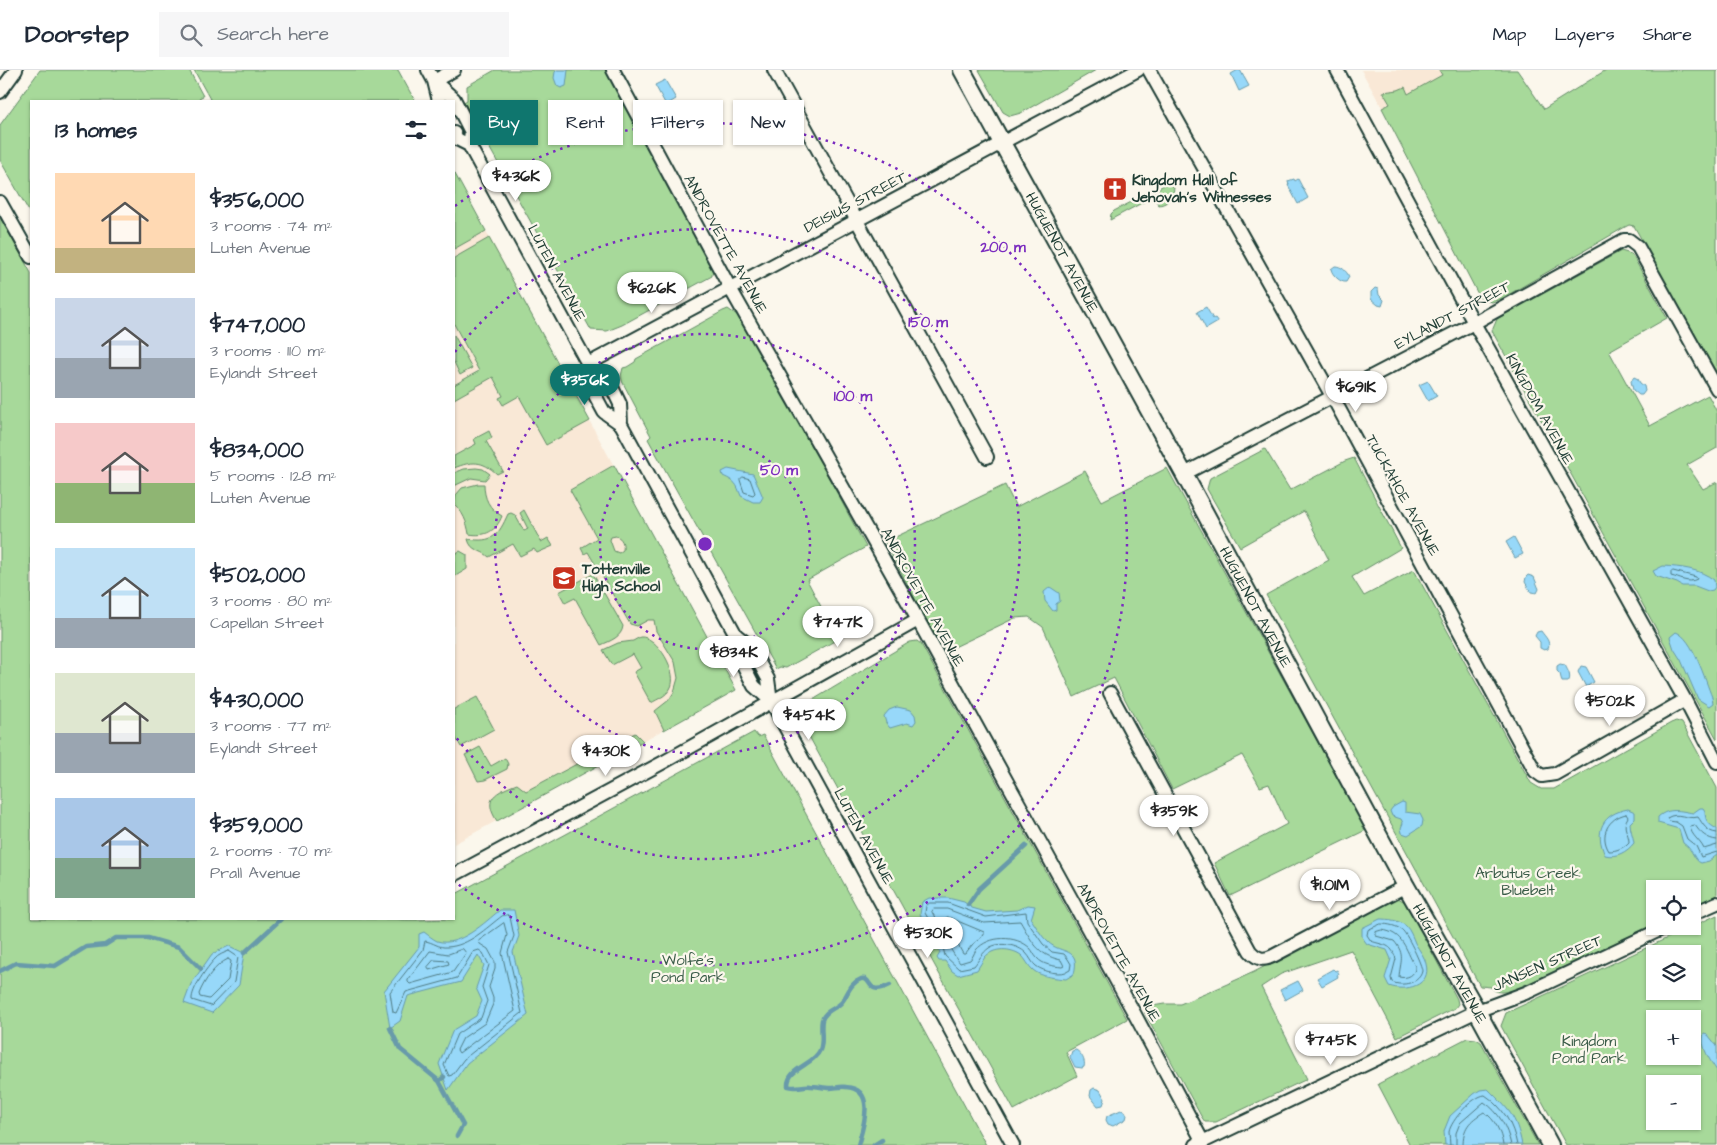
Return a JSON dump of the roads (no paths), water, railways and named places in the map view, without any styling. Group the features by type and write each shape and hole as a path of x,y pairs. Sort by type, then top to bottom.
{"street":[{"path":"0,92 16,70"},
{"path":"439,100 431,76 454,70"},
{"name":"ANDROVETTE AVENUE","path":"613,70 730,288 918,620 1128,1002 1200,1144"},
{"path":"774,70 987,457"},
{"name":"HUGUENOT AVENUE","path":"962,70 1184,474 1406,886 1478,1010 1550,1145"},
{"name":"DEISIUS STREET","path":"588,364 1138,70"},
{"name":"TUCKAHOE AVENUE","path":"1149,70 1332,396 1535,771 1542,776 1555,774 1685,700"},
{"name":"KINGDOM AVENUE","path":"1338,70 1474,323 1685,700 1717,762"},
{"name":"LUTEN AVENUE","path":"431,76 454,100"},
{"name":"LUTEN AVENUE","path":"455,102 470,132 469,146"},
{"name":"LUTEN AVENUE","path":"455,136 469,146 588,364 591,388 604,412 621,424"},
{"path":"0,202 30,255"},
{"name":"EYLANDT STREET","path":"1184,474 1474,323 1624,240 1629,240 1638,247 1717,389"},
{"name":"LUTEN AVENUE","path":"588,364 608,379 620,404 621,424 736,635 738,655 754,686 771,701 1013,1145"},
{"path":"455,874 918,620"},
{"path":"1110,693 1250,951 1260,959 1267,959 1406,886"},
{"path":"1701,910 1717,903"},
{"name":"JANSEN STREET","path":"1200,1144 1478,1010 1528,992 1649,935"}],"water":[{"path":"557,70 568,70 566,86 561,88 557,86 554,78"},
{"path":"1240,70 1249,86 1239,91 1231,74"},
{"path":"665,80 676,99 663,100 655,85"},
{"path":"1294,179 1295,181 1298,179 1308,198 1298,204 1288,185 1288,181"},
{"path":"1335,266 1342,268 1347,273 1349,277 1346,282 1339,280 1333,274 1331,269"},
{"path":"1375,288 1378,289 1379,295 1384,300 1382,306 1371,299 1371,292"},
{"path":"1206,307 1213,319 1215,318 1218,322 1206,329 1197,312"},
{"path":"1634,377 1644,386 1645,391 1642,395 1633,390 1631,381"},
{"path":"1428,381 1437,396 1428,401 1419,385"},
{"path":"728,469 753,474 763,497 760,502 753,502 741,496 735,483 723,476 722,472"},
{"path":"1514,537 1523,554 1515,558 1506,542"},
{"path":"1663,566 1703,573 1714,580 1715,587 1713,590 1708,591 1695,586 1682,586 1656,576 1653,571"},
{"path":"1528,575 1534,577 1539,589 1537,593 1531,592 1525,582"},
{"path":"1050,587 1059,593 1060,601 1056,604 1056,610 1053,611 1045,601 1044,592"},
{"path":"851,614 856,616 856,622 844,629 840,628 839,620"},
{"path":"1541,631 1548,641 1548,649 1540,648 1540,642 1535,636 1537,632"},
{"path":"1676,632 1688,642 1698,660 1712,697 1713,703 1709,706 1698,699 1681,660 1674,649 1670,637"},
{"path":"1560,664 1565,665 1570,676 1568,682 1562,682 1557,671 1557,666"},
{"path":"1581,666 1586,667 1594,682 1586,687 1578,672"},
{"path":"897,707 911,710 915,715 916,721 913,725 907,723 890,728 884,716 889,710"},
{"path":"1402,802 1405,803 1405,812 1420,814 1423,820 1422,826 1408,835 1402,833 1403,823 1401,819 1392,816 1390,811"},
{"path":"1703,808 1705,811 1708,822 1717,829 1717,855 1709,861 1701,863 1696,860 1683,843 1679,829 1658,823 1658,817 1666,812 1675,810 1693,813"},
{"path":"1628,809 1635,812 1635,818 1630,823 1634,843 1621,854 1605,855 1600,838 1606,819 1619,811"},
{"path":"929,898 948,898 964,902 972,908 986,912 1017,910 1028,905 1035,906 1031,919 1048,942 1072,955 1075,959 1074,974 1066,979 1044,976 1033,970 1021,955 1012,951 998,950 985,957 977,970 958,975 952,971 945,961 939,961 937,958 940,953 920,914 922,902"},
{"path":"500,910 514,910 519,936 513,952 528,1015 467,1063 448,1090 439,1064 453,1030 476,1016 482,1001 476,988 484,965 478,955 461,982 408,996 400,1021 390,1028 384,991 419,947 419,934 424,932 437,941 454,941 471,933"},
{"path":"1380,919 1400,922 1406,926 1423,956 1427,972 1425,978 1416,986 1395,988 1389,986 1385,978 1391,959 1387,950 1367,944 1362,937 1362,928"},
{"path":"229,946 244,953 239,985 212,1013 184,1003 191,984 212,954"},
{"path":"1333,969 1337,970 1338,977 1322,986 1317,978"},
{"path":"1298,981 1303,990 1285,1000 1280,990"},
{"path":"1704,1034 1708,1035 1717,1046 1717,1071 1703,1044"},
{"path":"1076,1050 1084,1060 1084,1067 1082,1068 1075,1067 1070,1057 1072,1051"},
{"path":"1094,1088 1100,1090 1105,1099 1103,1105 1098,1106 1090,1096 1091,1090"},
{"path":"1488,1089 1511,1114 1522,1145 1445,1145 1444,1131 1450,1116 1474,1094 1480,1090"},
{"path":"1121,1110 1125,1111 1126,1119 1113,1126 1108,1124 1107,1116"}],"waterway":[{"path":"968,905 979,889 1026,846"},
{"path":"244,953 280,920"},
{"path":"0,971 16,963 55,966 86,947 105,945 116,938 148,938 179,947 201,969"},
{"path":"858,1145 866,1110 862,1094 856,1089 844,1087 791,1087 788,1086 789,1080 796,1071 817,1055 821,1046 823,1017 842,1002 854,983 865,979 873,988 877,989 890,985"},
{"path":"390,1028 400,1049 439,1081 444,1077"},
{"path":"439,1081 463,1125 457,1136"},
{"path":"874,1145 882,1140"}],"place":[{"name":"Kingdom Hall of Jehovah's Witnesses","path":"1115,189"},
{"name":"Tottenville High School","path":"564,578"}],"park label":[{"name":"Arbutus Creek Bluebelt","path":"1528,882"},
{"name":"Wolfe's Pond Park","path":"688,968"},
{"name":"Kingdom Pond Park","path":"1589,1050"}]}
